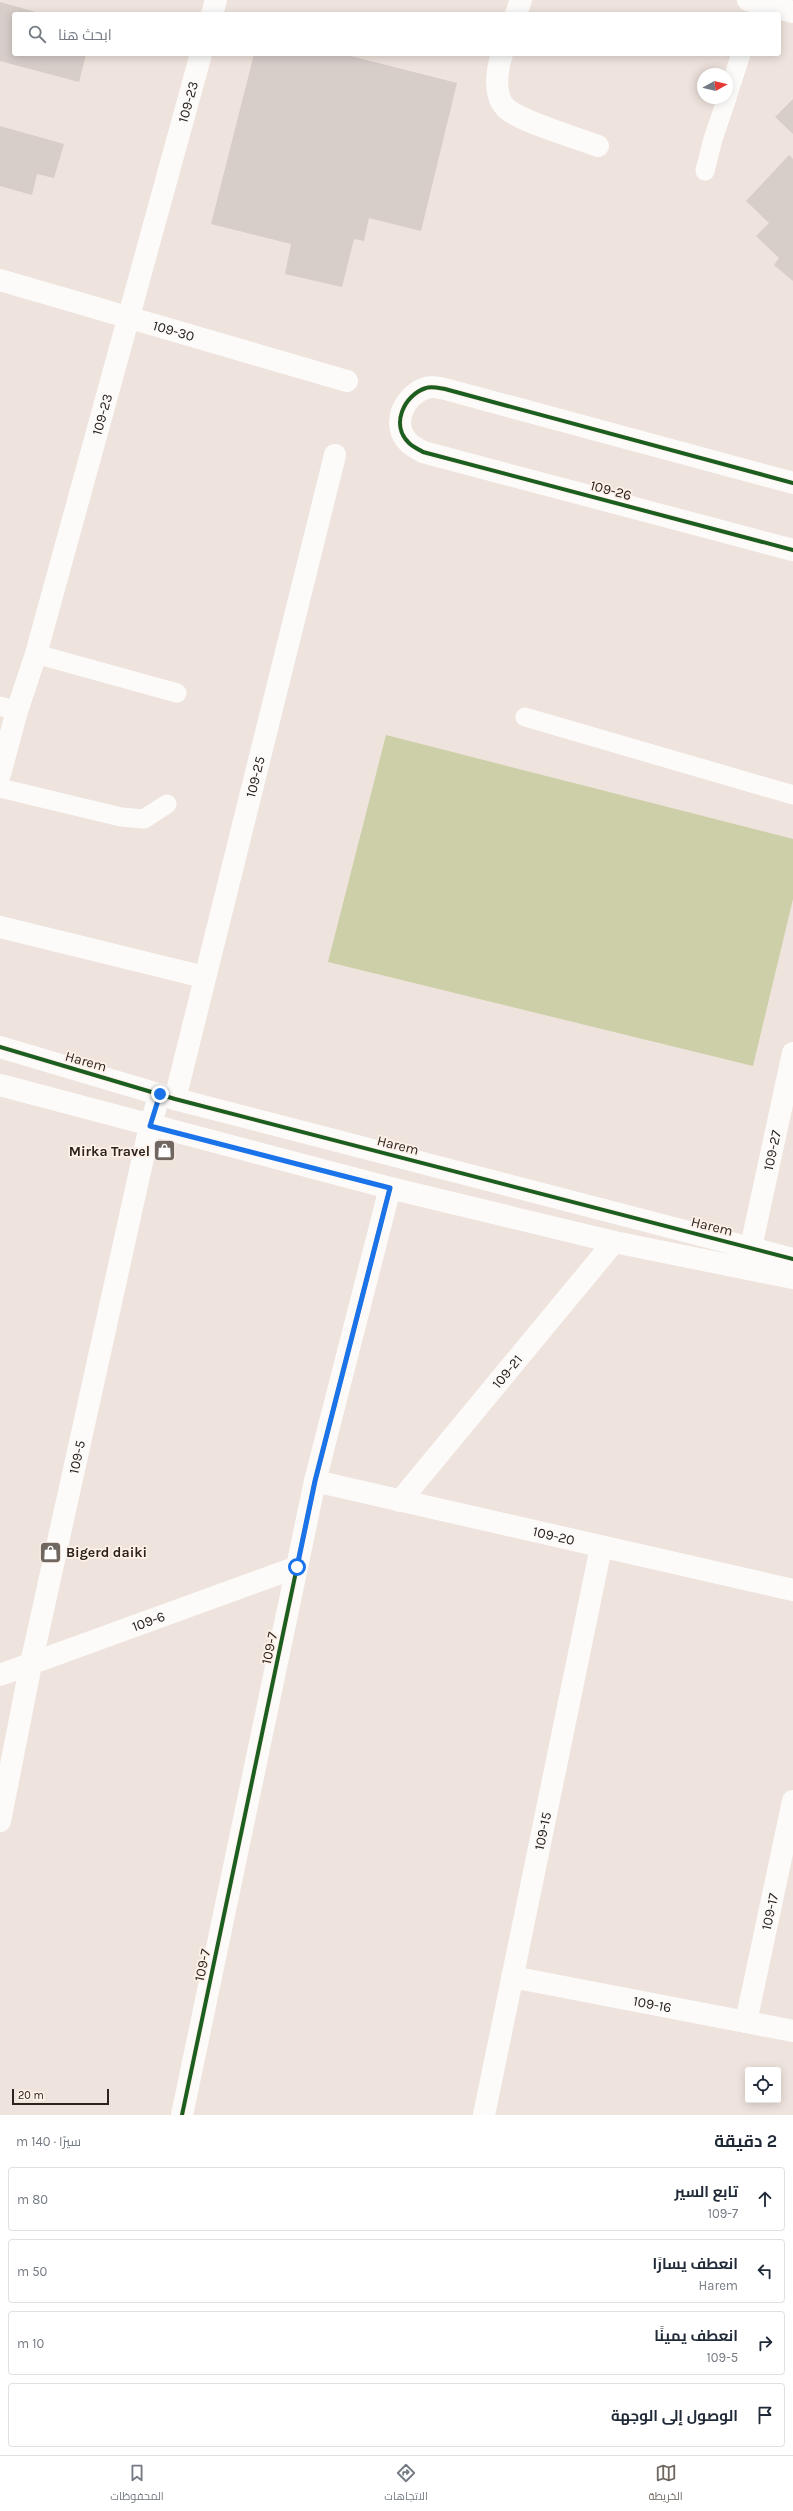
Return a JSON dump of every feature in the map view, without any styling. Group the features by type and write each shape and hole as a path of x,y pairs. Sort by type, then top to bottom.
{"street":[{"path":"213,12 216,0"},
{"path":"517,12 521,0"},
{"path":"753,6 793,12"},
{"name":"109-23","path":"0,774 8,709 36,654 127,316 200,56"},
{"path":"502,56 497,90 504,107 517,116 598,146"},
{"name":"109-30","path":"0,280 347,381"},
{"name":"109-26","path":"793,483 445,389 427,387 411,395 402,409 400,427 408,442 423,452 793,550"},
{"name":"109-25","path":"167,1096 204,976 336,455"},
{"path":"0,927 204,976"},
{"name":"Harem","path":"0,1047 167,1096 793,1259"},
{"name":"109-27","path":"751,1247 793,1053"},
{"path":"0,1085 150,1126 390,1188 614,1242 793,1278"},
{"name":"109-5","path":"0,1821 31,1664 150,1126 167,1096"},
{"name":"109-7","path":"182,2115 315,1481 390,1188"},
{"name":"109-21","path":"400,1501 614,1242"},
{"name":"109-20","path":"315,1481 793,1590"},
{"name":"109-15","path":"484,2115 601,1547"},
{"name":"109-6","path":"0,1675 297,1567"},
{"name":"109-17","path":"746,2022 791,1823 793,1801"},
{"name":"109-16","path":"512,1977 793,2031"}],"lane":[{"path":"733,79 740,56"},
{"path":"706,171 713,139 725,104"},
{"path":"36,654 177,693"},
{"path":"525,717 793,795"},
{"path":"0,788 121,817 144,819 167,804"}],"green space":[{"path":"386,735 793,839 793,899 753,1066 328,962"}],"building":[{"path":"0,2 36,12 12,12 12,56 86,56 79,82 0,61"},
{"path":"253,56 351,56 457,83 421,231 369,218 364,241 354,239 342,287 285,274 291,244 211,224"},
{"path":"793,99 793,134 775,117"},
{"path":"0,126 64,144 54,178 37,174 32,195 0,186"},
{"path":"789,155 793,159 793,281 774,265 779,258 756,236 769,223 746,201"}],"cycle path":[{"path":"793,483 445,389 430,387 418,392 411,397 406,404 402,411 400,420 403,436 414,447 423,452 793,550"},
{"path":"0,1047 175,1099 793,1259"},
{"path":"182,2115 315,1481 390,1188"}],"place":[{"name":"Mirka Travel","path":"165,1151"},
{"name":"Bigerd daiki","path":"50,1552"}],"route":[{"path":"160,1094 150,1126 390,1188 315,1481 297,1567"}]}
